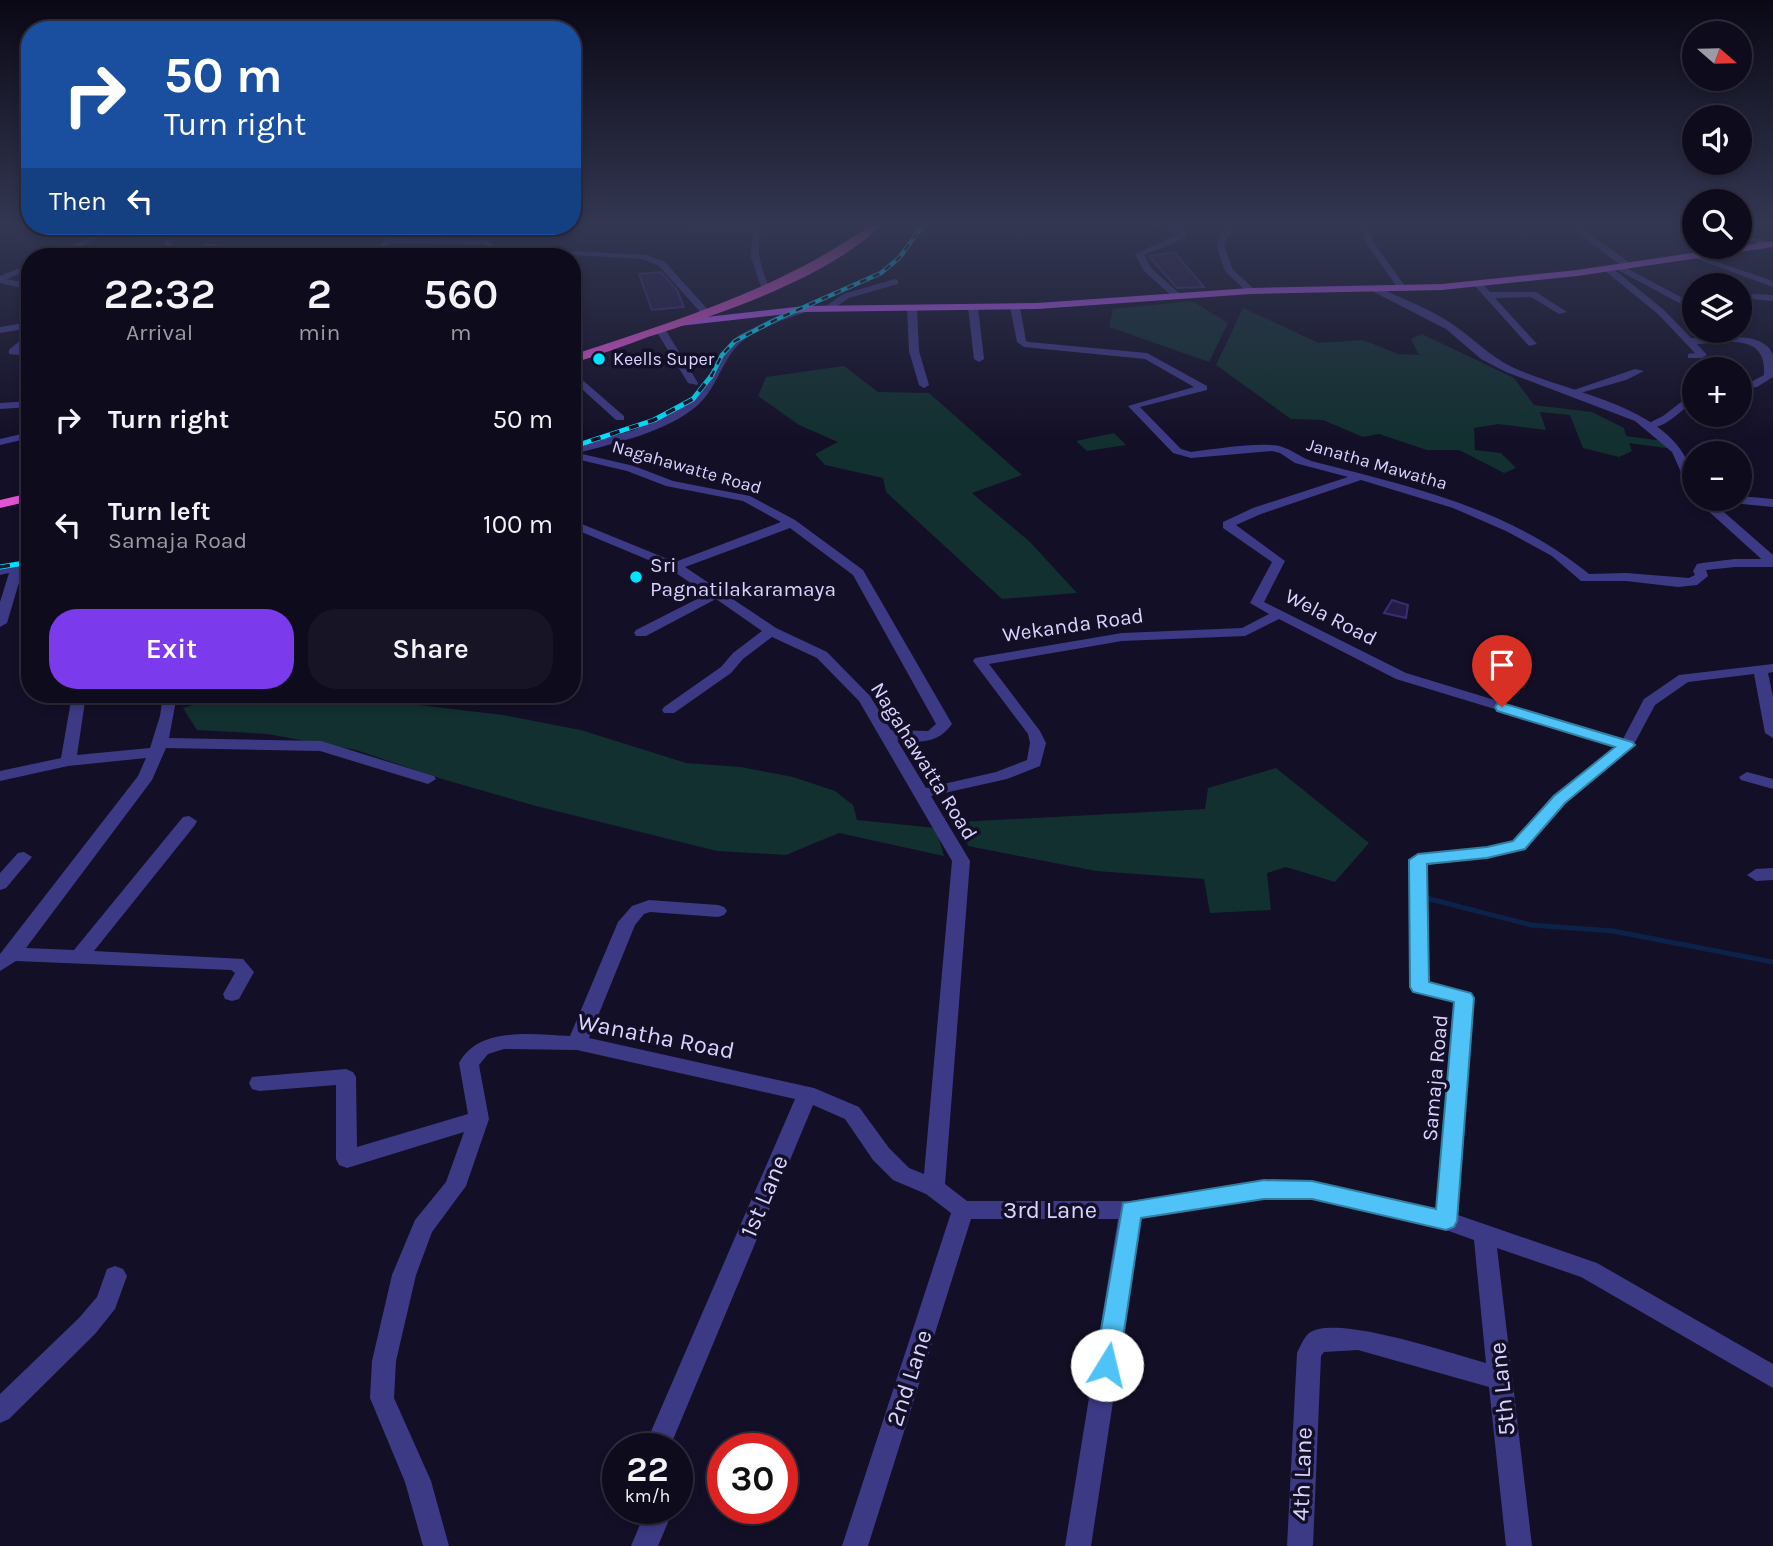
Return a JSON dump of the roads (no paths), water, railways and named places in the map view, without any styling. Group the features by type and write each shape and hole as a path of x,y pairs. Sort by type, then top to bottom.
{"highway":[{"path":"581,356 749,296"},
{"path":"0,504 21,499"}],"main road":[{"path":"672,325 709,318 806,309 1015,307 1175,296"}],"street":[{"path":"691,296 705,312"},
{"path":"828,308 846,296"},
{"path":"1389,296 1450,327 1485,357 1510,370 1629,413 1651,426 1677,450 1682,461"},
{"path":"1490,296 1532,344"},
{"path":"1536,296 1562,312"},
{"path":"1641,296 1682,332"},
{"path":"1754,297 1773,298"},
{"path":"973,307 979,359"},
{"name":"Janatha Mawatha","path":"1015,307 1022,342 1027,345 1147,356 1203,388 1133,406 1177,450 1191,455 1272,448 1283,450 1298,461 1408,489 1457,505 1510,528 1556,553 1586,578 1626,577 1692,582 1702,576 1699,571 1702,567 1735,563 1773,563"},
{"path":"912,308 914,351 924,385"},
{"path":"581,450 637,431 681,412 695,402 713,381 729,349 736,342 757,329 806,309"},
{"path":"0,316 21,325"},
{"path":"0,330 21,329"},
{"path":"660,329 693,383"},
{"path":"21,340 12,352 21,352"},
{"path":"1752,341 1770,357 1771,377 1752,385"},
{"path":"1691,356 1702,355 1693,343"},
{"path":"1573,392 1621,381 1639,371"},
{"path":"581,382 620,418"},
{"path":"0,406 21,405"},
{"path":"1651,426 1667,418 1682,405"},
{"path":"0,442 21,437"},
{"name":"Nagahawatte Road","path":"581,455 630,468 670,484 746,498 791,523 858,573 944,724 940,732 930,737 887,734"},
{"name":"Wela Road","path":"1359,477 1257,511 1227,525 1279,561 1257,603 1401,676 1627,745"},
{"path":"1752,501 1773,503"},
{"path":"1715,511 1773,563"},
{"path":"675,566 791,523"},
{"name":"Nagahawatta Road","path":"581,528 675,566 771,631 822,656 832,664 865,699 924,793 961,861 934,1188"},
{"path":"0,570 21,566"},
{"path":"0,623 21,572"},
{"path":"641,633 716,594"},
{"name":"Wekanda Road","path":"924,793 1001,776 1034,763 1038,743 1035,734 980,661 1122,637 1245,632 1277,615"},
{"path":"669,710 726,670 738,656 771,631"},
{"path":"1767,669 1773,733"},
{"name":"Samaja Road","path":"1446,1221 1464,998 1419,987 1418,860 1487,853 1519,845 1559,799 1627,745 1649,702 1684,678 1767,669"},
{"path":"68,761 78,703"},
{"path":"6,959 146,777 170,710 170,703"},
{"path":"0,776 68,761 158,747 259,743 321,746 428,779"},
{"path":"1747,777 1773,783"},
{"path":"79,957 190,821"},
{"path":"0,884 24,857"},
{"path":"577,1044 627,922 638,910 649,906 718,911"},
{"path":"6,959 79,957 236,964 245,972 232,994"},
{"name":"Wanatha Road","path":"436,1546 418,1481 382,1398 384,1361 404,1275 423,1227 455,1186 479,1119 469,1063 481,1049 505,1042 577,1044 807,1094"},
{"path":"259,1083 346,1077 347,1159 479,1119"},
{"path":"807,1094 852,1113 880,1154 901,1174 934,1188 964,1210"},
{"name":"1st Lane","path":"663,1433 807,1094"},
{"name":"3rd Lane","path":"964,1210 1131,1210 1264,1189 1312,1190 1446,1221 1589,1270 1773,1377"},
{"name":"2nd Lane","path":"855,1546 964,1210"},
{"path":"1078,1546 1131,1210"},
{"name":"5th Lane","path":"1484,1233 1519,1546"},
{"path":"0,1412 88,1326 107,1302 115,1276"},
{"name":"4th Lane","path":"1300,1546 1309,1353 1317,1341 1358,1339 1502,1379"},
{"path":"644,1546 654,1524"}],"waterway":[{"path":"1426,898 1531,925 1613,931 1773,962"}],"railway":[{"path":"712,375 722,355 735,341 829,296"},
{"path":"581,444 654,420 693,399 712,375"},
{"path":"0,567 21,564"}],"place":[{"name":"Keells Super","path":"599,359"},
{"name":"Sri Pagnatilakaramaya","path":"636,577"}]}
